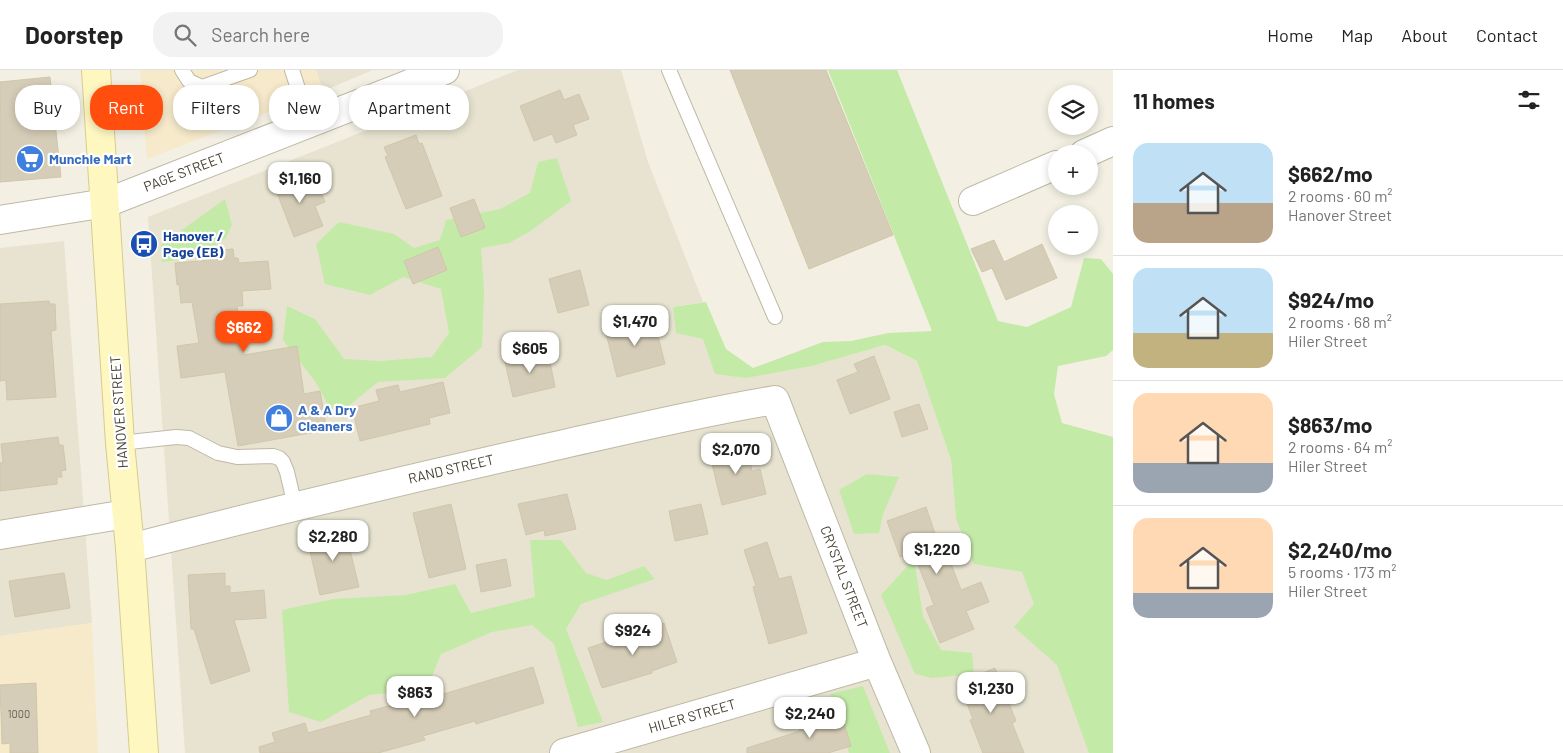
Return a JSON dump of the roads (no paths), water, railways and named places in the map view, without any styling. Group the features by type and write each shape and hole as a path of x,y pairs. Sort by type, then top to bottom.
{"main road":[{"name":"HANOVER STREET","path":"96,70 120,442 130,548 144,753"}],"street":[{"name":"PAGE STREET","path":"339,111 445,70"},
{"name":"PAGE STREET","path":"0,220 106,203 291,130"},
{"path":"1098,148 1113,141"},
{"path":"973,201 1048,169"},
{"name":"RAND STREET","path":"130,548 438,472 716,410 775,400"},
{"name":"CRYSTAL STREET","path":"775,400 877,662 916,753"},
{"path":"0,535 126,514"},
{"name":"HILER STREET","path":"564,753 877,662"}],"lane":[{"path":"182,70 189,82 202,87 250,70"},
{"path":"292,70 297,85"},
{"path":"669,70 775,317"},
{"path":"120,442 176,437 189,438 218,453 237,457 273,456 279,458 287,472 295,506"}],"place":[{"name":"Munchie Mart","path":"30,159"},
{"name":"Hanover / Page (EB)","path":"144,244"},
{"name":"A & A Dry Cleaners","path":"279,418"}]}
